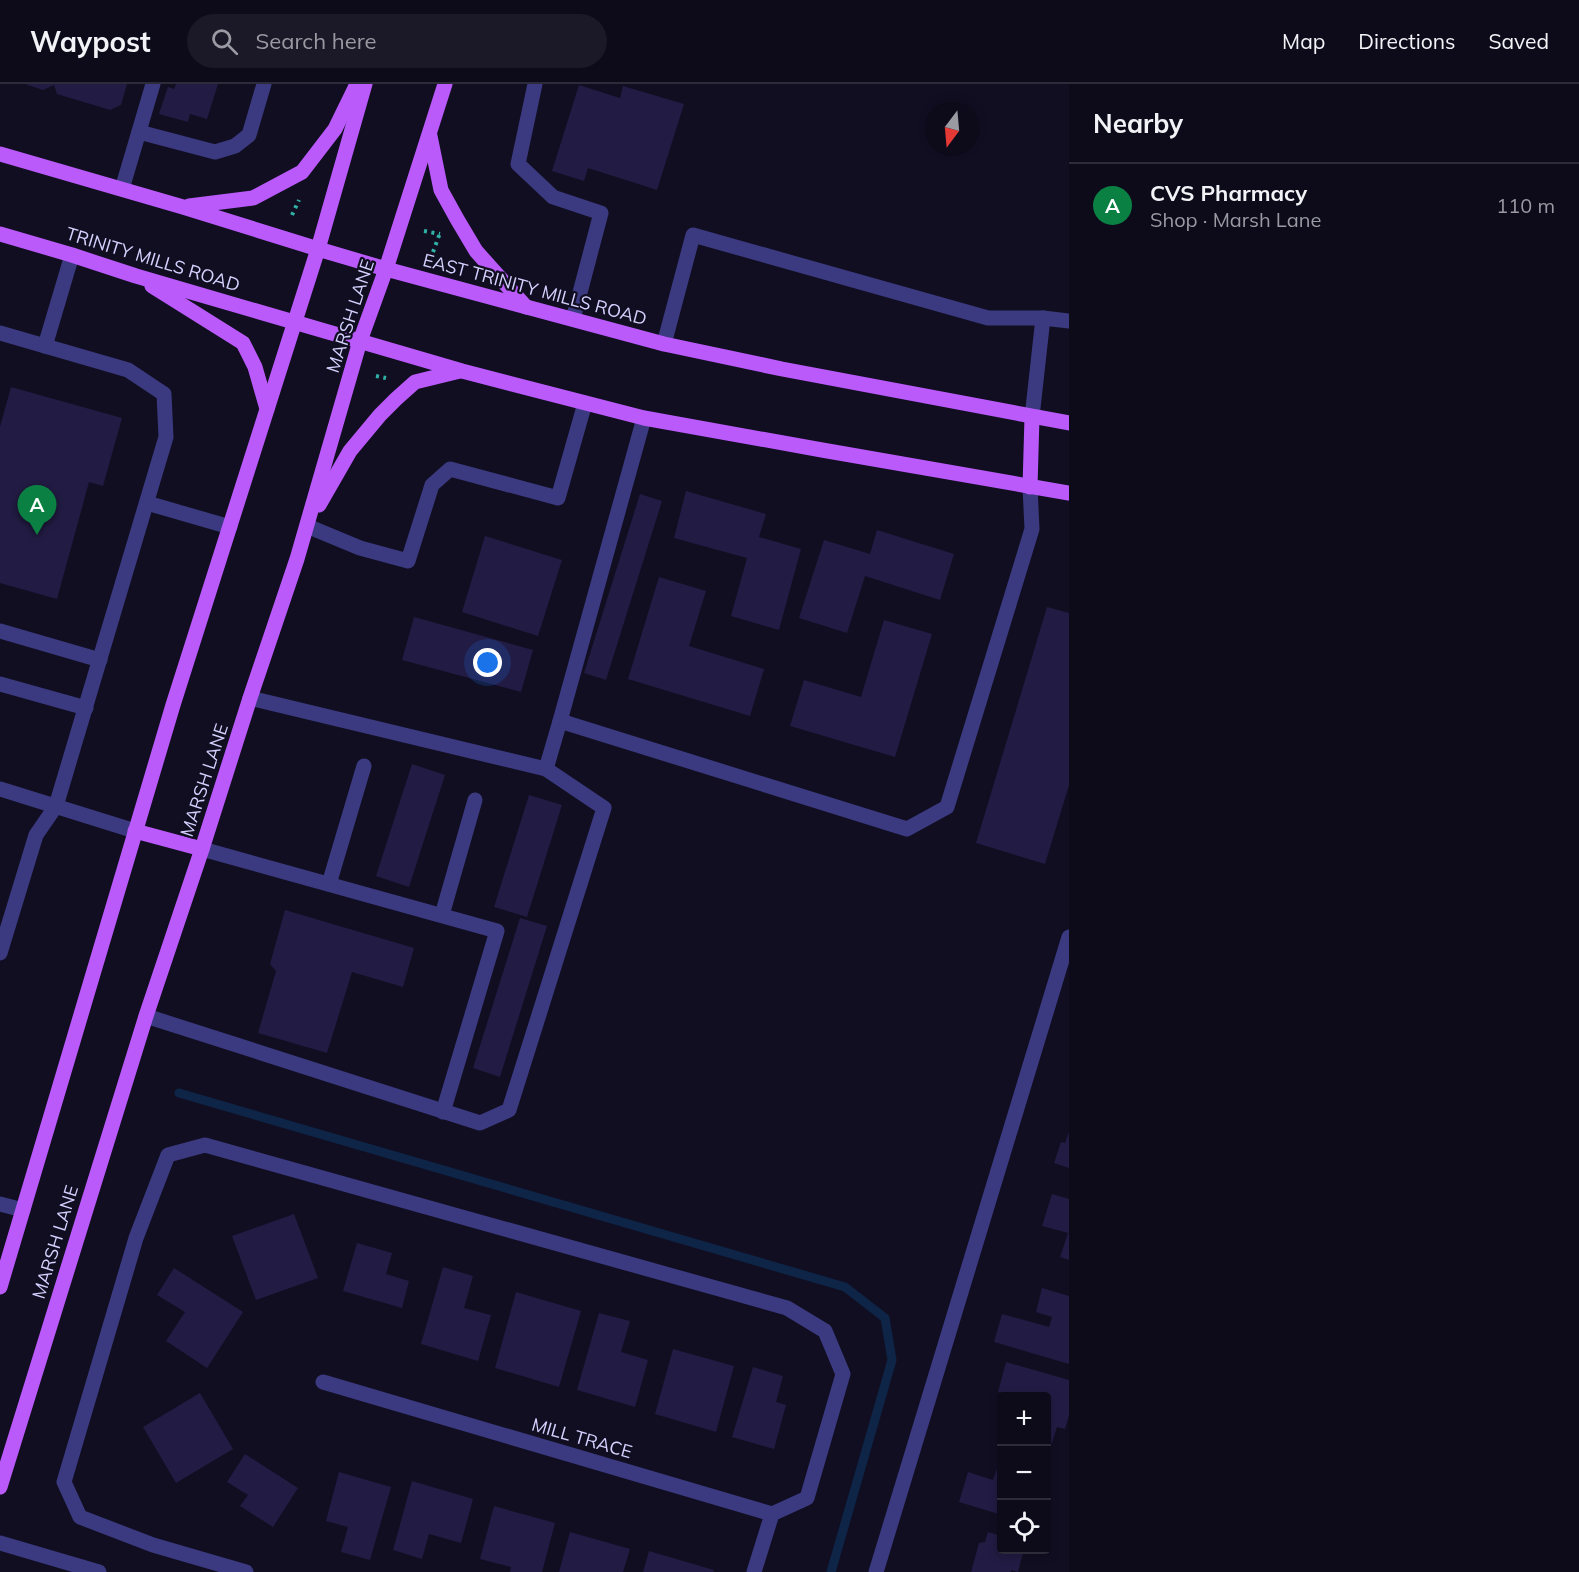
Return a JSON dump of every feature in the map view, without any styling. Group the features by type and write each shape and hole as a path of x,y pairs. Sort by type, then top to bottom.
{"main road":[{"path":"183,207 253,198 302,172 335,129 357,84"},
{"path":"0,1287 173,705 318,249 365,84"},
{"name":"MARSH LANE","path":"0,1487 146,1016 307,526 360,341 386,269 445,84"},
{"path":"429,133 441,190 476,251 526,307"},
{"name":"EAST TRINITY MILLS ROAD","path":"0,154 386,269 664,344 782,369 1069,423"},
{"name":"TRINITY MILLS ROAD","path":"0,234 295,322"},
{"path":"136,276 243,343 255,367 267,409"},
{"path":"295,322 462,371 645,417 1069,493"},
{"path":"307,526 350,452 380,415 415,382 462,371"},
{"path":"1030,487 1032,417"},
{"path":"135,831 202,849"}],"street":[{"path":"122,189 153,84"},
{"path":"139,132 215,152 235,146 249,135 264,84"},
{"path":"535,84 518,164 554,197 601,213 573,319"},
{"path":"664,344 693,235 988,318 1043,318 1069,321"},
{"path":"45,346 72,255"},
{"path":"1032,417 1043,318"},
{"path":"0,953 36,835 56,806 166,436 164,394 128,370 45,346 1,337"},
{"path":"307,526 360,548 408,561 432,485 450,469 558,498 585,403"},
{"path":"546,769 645,417"},
{"path":"560,721 907,829 947,807 1032,529 1030,487"},
{"path":"147,503 230,527"},
{"path":"0,632 100,660"},
{"path":"0,684 86,708"},
{"path":"146,1016 480,1123 509,1110 604,808 546,769 250,698"},
{"path":"329,884 364,766"},
{"path":"0,789 135,831"},
{"path":"442,915 475,800"},
{"path":"202,849 497,931 443,1112"},
{"path":"876,1572 1068,944"},
{"path":"246,1572 153,1545 80,1517 64,1482 136,1238 168,1155 205,1145 787,1308 825,1331 843,1374 807,1498 772,1514 754,1572"},
{"path":"0,1204 23,1210"},
{"name":"MILL TRACE","path":"323,1382 772,1514"},
{"path":"0,1543 99,1572"}],"path":[{"path":"292,215 300,197"},
{"path":"424,231 440,234"}],"building":[{"path":"25,84 127,84 121,105 110,110 57,94 54,85 43,90"},
{"path":"176,84 218,84 207,119 190,114 188,122 159,114 168,87 174,89"},
{"path":"579,85 620,98 623,86 684,104 657,190 588,168 584,181 552,171"},
{"path":"11,387 122,418 103,486 89,482 57,599 0,583 0,427"},
{"path":"686,491 766,514 759,537 801,549 779,630 731,616 747,558 674,538"},
{"path":"640,494 662,501 606,680 584,673"},
{"path":"877,530 954,554 940,600 865,576 847,633 799,618 824,540 870,554"},
{"path":"485,536 562,560 538,636 462,612"},
{"path":"659,577 706,591 689,646 764,669 750,716 628,679"},
{"path":"1047,607 1069,613 1069,785 1045,864 976,843"},
{"path":"414,617 533,650 521,692 402,660"},
{"path":"884,620 932,634 895,757 790,726 804,680 861,697"},
{"path":"412,764 445,775 409,887 376,876"},
{"path":"529,795 562,805 527,917 494,907"},
{"path":"285,910 414,948 403,987 352,972 327,1053 258,1033 276,971 270,964"},
{"path":"520,918 547,926 500,1077 473,1068"},
{"path":"1069,1132 1069,1168 1054,1163 1061,1142 1065,1143"},
{"path":"1052,1194 1069,1199 1069,1260 1060,1257 1068,1233 1042,1226"},
{"path":"294,1214 318,1278 256,1300 232,1236"},
{"path":"357,1243 392,1253 386,1274 409,1281 402,1308 343,1291"},
{"path":"443,1267 473,1276 464,1308 491,1315 478,1361 421,1344"},
{"path":"174,1268 243,1312 207,1368 166,1341 185,1312 157,1295"},
{"path":"1042,1288 1069,1296 1069,1364 994,1342 1002,1314 1049,1327 1052,1317 1036,1312"},
{"path":"516,1292 581,1311 559,1387 495,1368"},
{"path":"599,1313 630,1321 621,1352 648,1360 635,1407 577,1390"},
{"path":"673,1349 734,1366 716,1432 655,1414"},
{"path":"1006,1362 1069,1380 1069,1415 1065,1429 1057,1427 1051,1443 1051,1392 998,1392"},
{"path":"753,1367 783,1376 776,1402 786,1405 774,1449 732,1437"},
{"path":"200,1393 233,1449 176,1483 143,1427"},
{"path":"245,1454 298,1488 273,1527 240,1506 248,1495 227,1482"},
{"path":"997,1468 997,1513 959,1502 968,1472 993,1480"},
{"path":"339,1472 391,1487 370,1560 341,1552 348,1527 326,1521"},
{"path":"412,1481 473,1499 461,1543 429,1534 422,1559 393,1550"},
{"path":"494,1506 555,1523 542,1572 510,1572 511,1567 480,1559"},
{"path":"570,1532 630,1549 623,1572 559,1572"},
{"path":"988,1532 997,1535 997,1554 1023,1554 1018,1572 1011,1570 1011,1572 971,1572 979,1543 985,1542"},
{"path":"649,1551 714,1570 713,1572 643,1572"}],"waterway":[{"path":"179,1093 845,1287 885,1318 892,1360 831,1572"}],"place":[{"name":"CVS Pharmacy","path":"37,535"}]}
